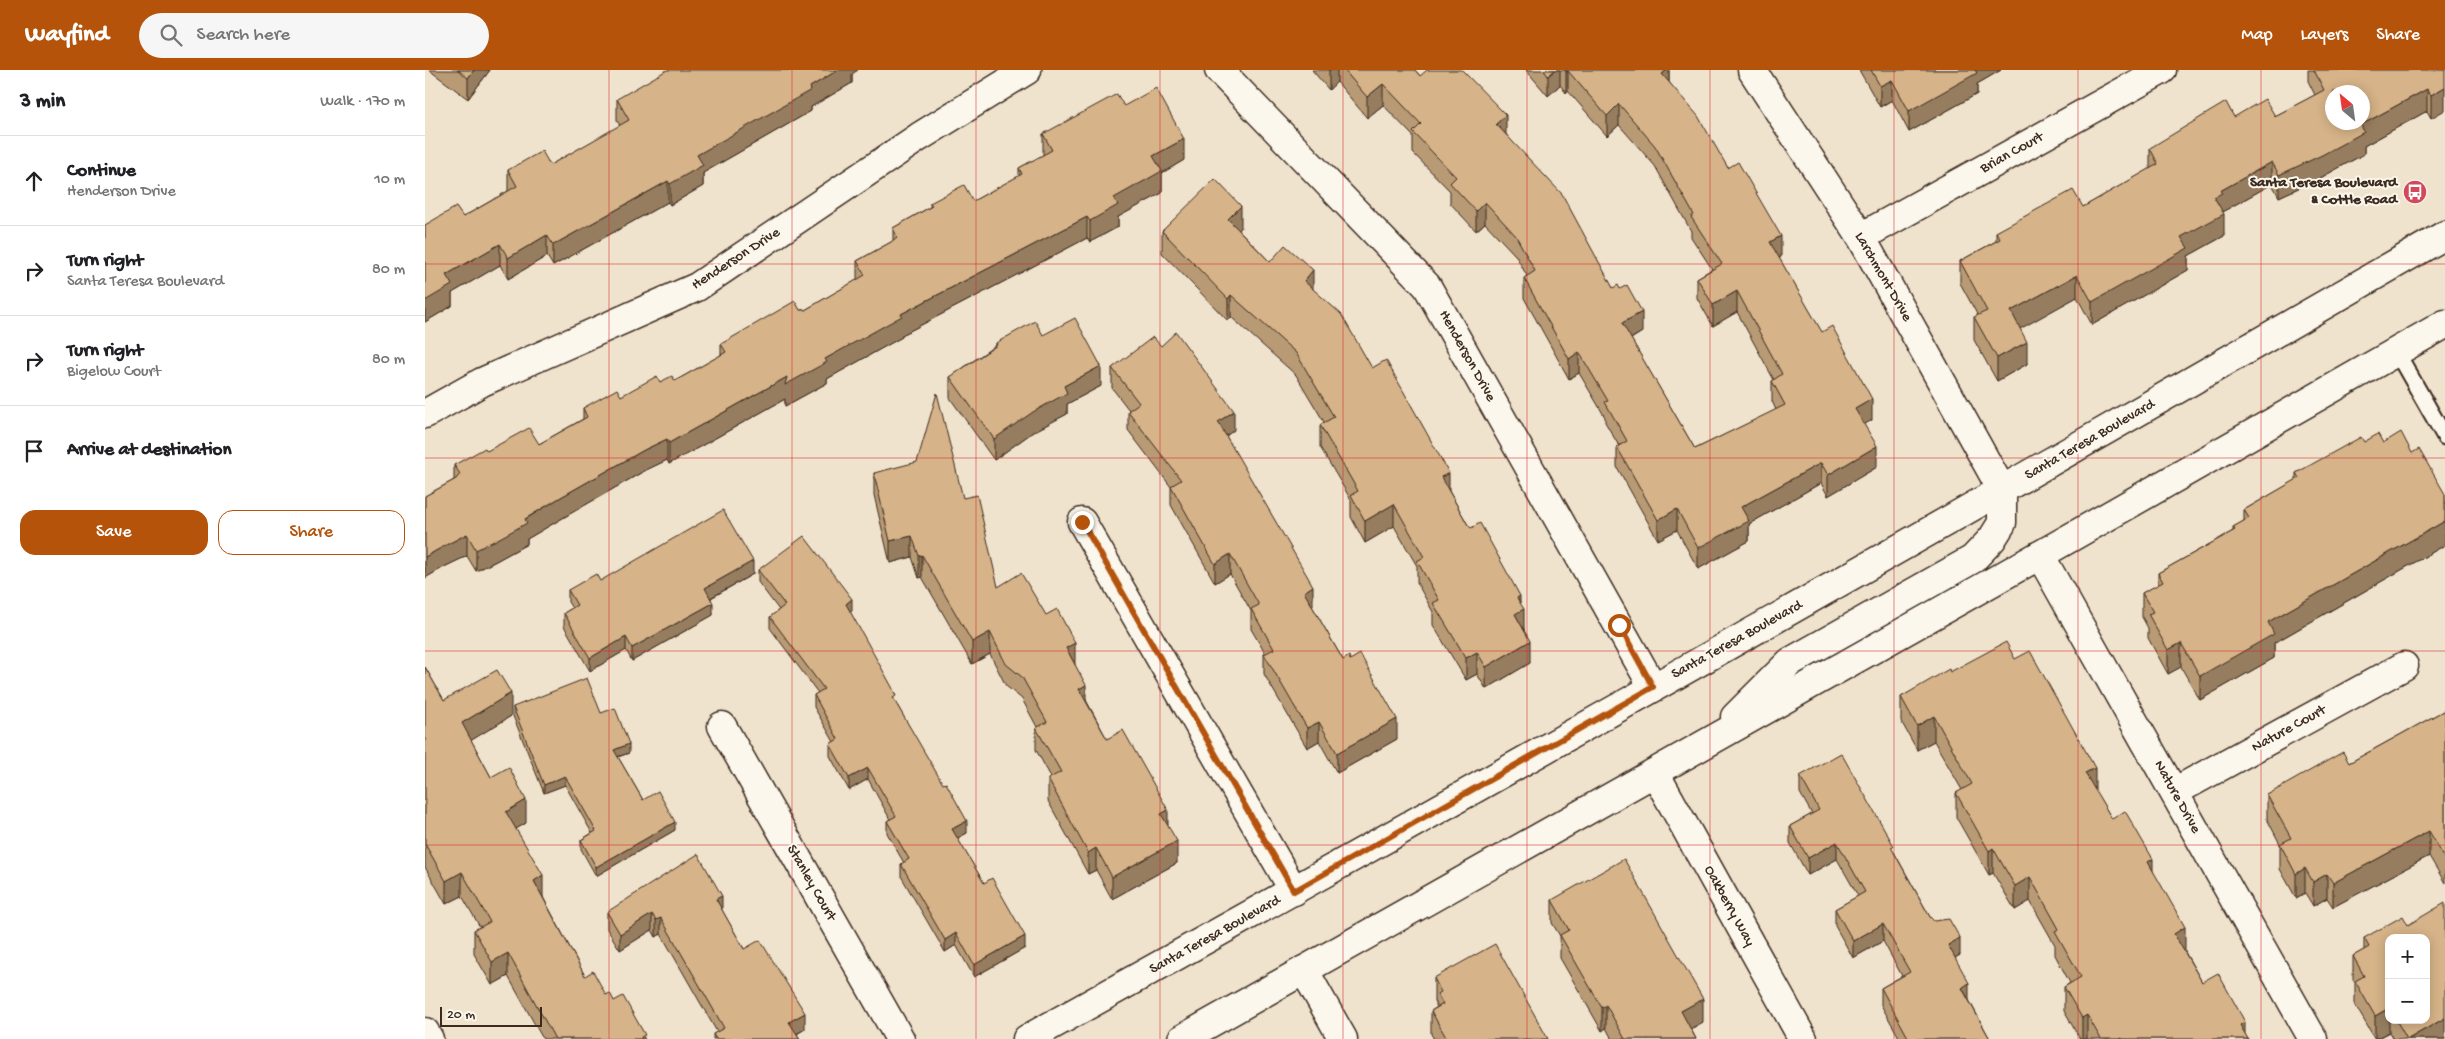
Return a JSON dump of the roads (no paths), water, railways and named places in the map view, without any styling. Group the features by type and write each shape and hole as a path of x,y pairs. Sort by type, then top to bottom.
{"street":[{"name":"Henderson Drive","path":"425,414 482,382 697,287 919,137 1027,70"},
{"name":"Henderson Drive","path":"1219,70 1427,286 1653,687"},
{"name":"Larchmont Drive","path":"1752,70 1861,237 2002,490"},
{"name":"Brian Court","path":"1861,237 2162,70"},
{"name":"Santa Teresa Boulevard","path":"1027,1039 1294,891 2002,490 2445,234"},
{"path":"1182,1039 1655,773 2445,324"},
{"path":"1709,742 1790,662 1973,559 1992,539 2002,523 2002,490"},
{"path":"1082,522 1294,891"},
{"name":"Nature Drive","path":"2040,555 2313,1039"},
{"name":"Nature Court","path":"2174,792 2404,666"},
{"name":"Stanley Court","path":"722,726 901,1039"},
{"name":"Oakberry Way","path":"1655,773 1803,1039"},
{"path":"1305,970 1343,1039"},
{"path":"1047,1039 1095,1001"},
{"path":"425,1032 429,1039"}],"lane":[{"path":"2396,351 2445,438"}],"place":[{"name":"Santa Teresa Boulevard & Cottle Road","path":"2415,192"}]}
